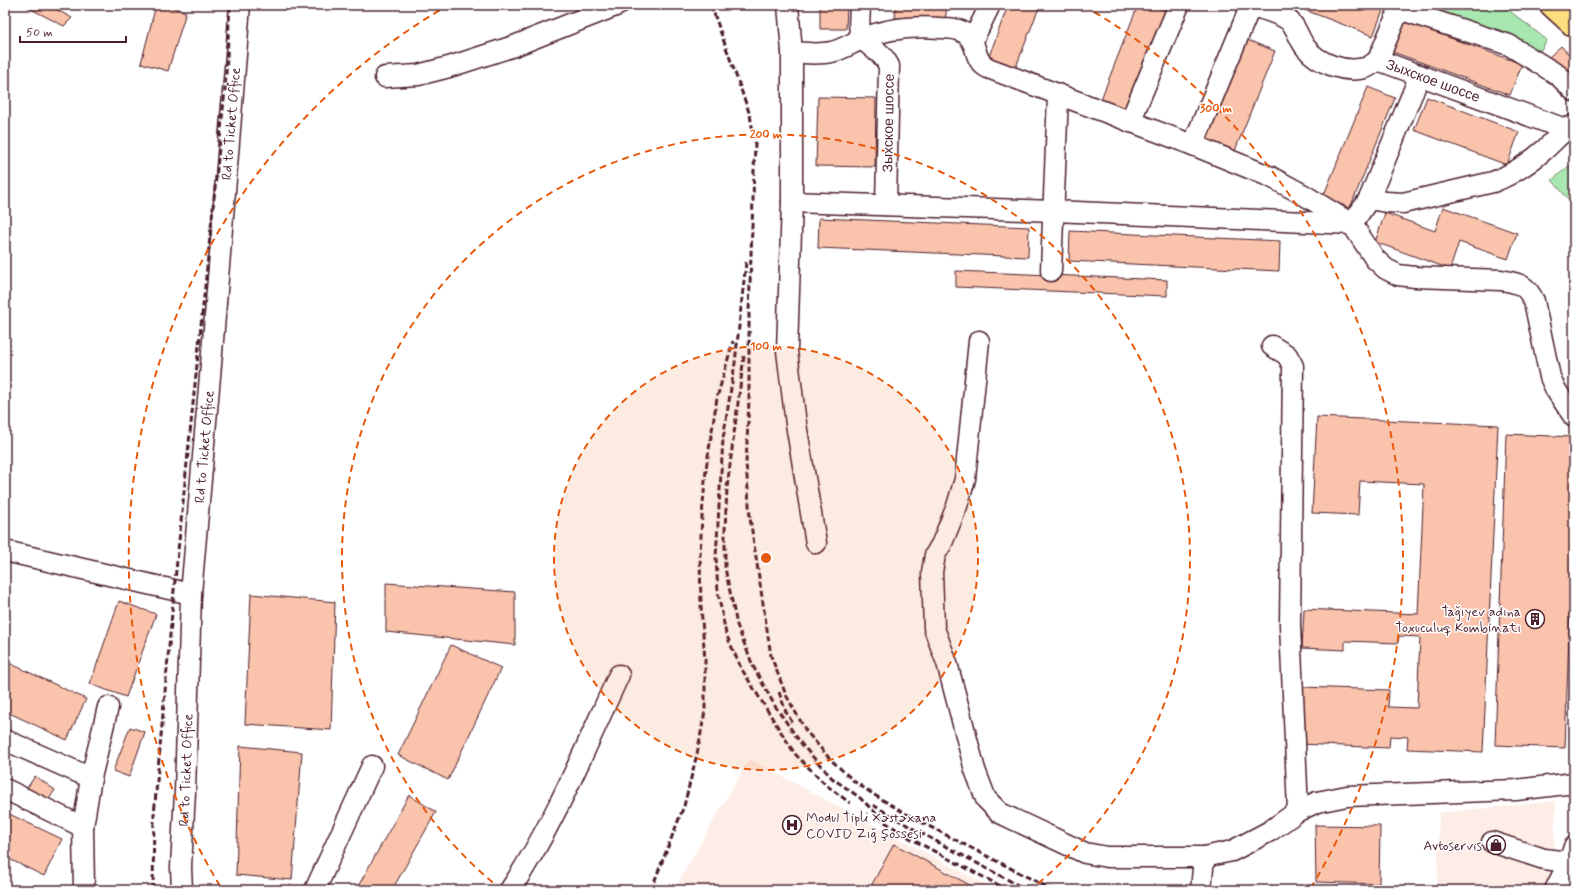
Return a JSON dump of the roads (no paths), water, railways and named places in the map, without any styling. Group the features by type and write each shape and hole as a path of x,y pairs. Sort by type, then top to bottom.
{"highway":[{"path":"1551,5 1574,26"}],"street":[{"name":"Rd to Ticket Office","path":"182,890 180,867 185,792 191,594 213,345 240,5"},
{"path":"385,77 418,75 449,68 514,46 618,5"},
{"path":"788,5 792,52 792,202 787,351 796,424 816,543"},
{"path":"860,5 859,27 863,38"},
{"path":"973,40 990,5"},
{"path":"1130,122 1179,5"},
{"path":"1192,146 1251,5"},
{"name":"Зыхское шоссе","path":"1251,5 1285,11 1306,49 1315,57 1331,66 1350,69 1366,68 1378,60 1420,76 1570,127"},
{"path":"1378,60 1400,7 1509,45 1558,75 1574,92"},
{"path":"792,52 811,54 832,52 863,38 890,30 913,26 956,29 966,34 973,40 976,54 981,65 1271,177 1304,195 1352,224 1375,259 1386,269 1398,275 1415,278 1501,280 1514,282 1523,286 1529,290 1534,301 1550,377 1556,390 1574,416"},
{"name":"Зыхское шоссе","path":"863,38 884,56 889,66 886,205"},
{"path":"1352,224 1369,199 1420,76"},
{"path":"1051,271 1058,95"},
{"path":"1369,199 1386,202 1402,202 1493,182 1506,177 1532,159 1570,127"},
{"path":"792,202 1054,210 1352,224"},
{"path":"979,341 965,479 955,512 936,555 932,572 934,628 947,663 975,770 986,798 1000,813 1085,853 1107,857 1204,857 1232,851 1270,831 1298,810 1317,802 1347,796 1516,790 1574,783"},
{"path":"1272,346 1287,354 1293,366 1290,625 1298,810"},
{"path":"5,551 191,594"},
{"path":"510,890 548,827 619,675"},
{"path":"84,890 83,827 91,778 108,707"},
{"path":"5,740 91,778"},
{"path":"315,890 372,766"},
{"path":"5,789 83,827"},
{"path":"1492,842 1544,859 1572,858"},
{"path":"1201,890 1204,857"},
{"path":"1555,890 1572,858"}],"railway":[{"path":"153,890 154,815 174,590 225,90 230,5"},
{"path":"711,5 750,115 755,143 749,311 749,400 746,463 750,518 771,656 786,695 806,731 830,759 855,782 915,819 1053,890"},
{"path":"746,262 735,363 723,439 716,557 718,593 726,634 741,668 774,721 795,754 826,785 850,803"},
{"path":"651,890 684,806 697,754 705,711 705,661 701,606 700,555 702,516 706,469 717,398 733,341"},
{"path":"744,356 727,488 725,568 737,625 753,666 775,706 803,746 832,778 859,797 885,822 913,840 1008,890"},
{"path":"779,692 786,712 792,722"},
{"path":"873,805 919,832 1027,890"}],"place":[{"name":"Tağıyev adına Toxuculuq Kombinatı","path":"1535,619"},
{"name":"Modul Tipli Xəstəxana COVID Zığ şossesi","path":"792,825"},
{"name":"Avtoservis","path":"1496,845"}]}
